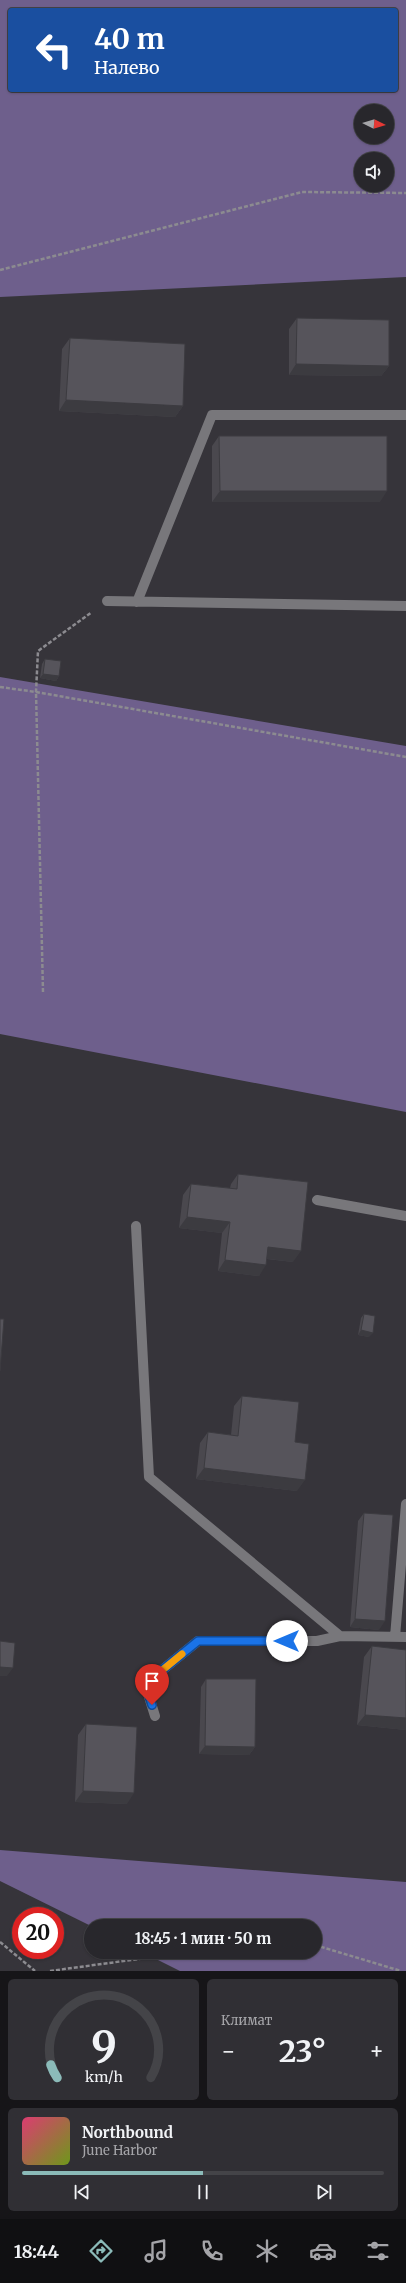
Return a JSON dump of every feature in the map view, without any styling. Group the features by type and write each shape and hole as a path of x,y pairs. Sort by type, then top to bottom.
{"lane":[{"path":"137,602 212,415 406,415"},
{"path":"107,601 406,606"},
{"path":"317,1200 406,1216"},
{"path":"136,1226 149,1477 340,1636"},
{"path":"395,1637 406,1504"},
{"path":"156,1716 145,1684 198,1641 317,1641 340,1636 406,1637"}],"path":[{"path":"0,270 302,192 406,193"},
{"path":"42,992 36,692 38,651 107,601"},
{"path":"0,687 406,757"},
{"path":"0,1942 35,1971"},
{"path":"322,1947 401,1971"},
{"path":"50,1971 138,1959"}],"shaded area":[{"path":"0,0 406,0 406,277 0,297"},
{"path":"0,677 406,746 406,1112 0,1034"},
{"path":"0,1850 406,1882 406,1971 180,1971 156,1959 322,1959 322,1919 84,1919 84,1923 64,1913 64,1907 53,1907 0,1881"}],"building":[{"path":"297,318 389,320 389,366 296,364"},
{"path":"70,338 185,344 183,406 66,400"},
{"path":"219,436 387,436 387,491 220,491"},
{"path":"45,659 61,661 59,676 43,674"},
{"path":"238,1174 308,1182 301,1251 268,1247 266,1265 225,1260 230,1222 187,1217 191,1184 237,1189"},
{"path":"364,1314 375,1316 373,1333 361,1330"},
{"path":"0,1319 4,1319 0,1371"},
{"path":"242,1396 299,1402 295,1442 309,1444 305,1480 204,1468 208,1432 238,1436"},
{"path":"364,1513 393,1515 385,1621 355,1619"},
{"path":"0,1641 15,1643 13,1668 0,1667"},
{"path":"372,1646 406,1650 406,1718 365,1715"},
{"path":"206,1679 256,1679 255,1747 205,1746"},
{"path":"86,1724 137,1727 134,1793 83,1791"}],"slow traffic":[{"path":"154,1677 182,1654"}],"route":[{"path":"152,1705 145,1684 198,1641 287,1641"}]}
